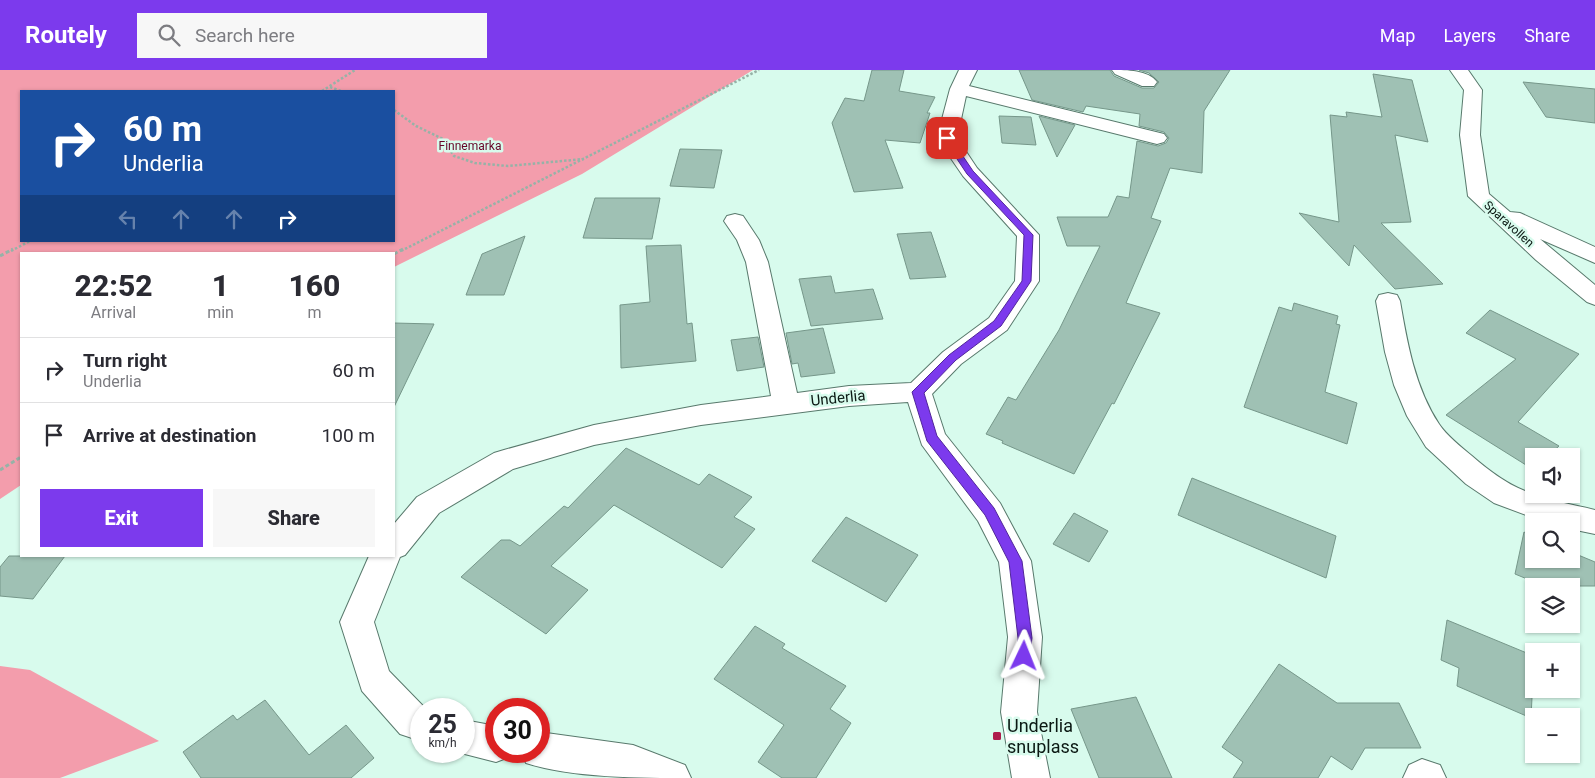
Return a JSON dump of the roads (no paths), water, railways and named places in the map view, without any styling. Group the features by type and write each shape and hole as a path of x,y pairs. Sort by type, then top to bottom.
{"street":[{"path":"1121,70 1148,82"},
{"name":"Sparavollen","path":"1459,70 1473,90 1470,135 1479,196 1595,297"},
{"path":"1031,778 1019,712 1025,638 1016,561 989,512 932,438 918,392 952,358 998,324 1027,281 1028,235 970,172 947,138 963,80 1157,138"},
{"path":"1495,211 1547,232 1595,256"},
{"path":"735,220 748,240 757,262 786,404"},
{"path":"1388,301 1395,350 1415,405 1430,432 1440,444 1474,475 1504,495 1534,506 1595,522"},
{"name":"Underlia","path":"395,545 428,505 504,461 594,435 701,415 849,396 918,392"},
{"path":"385,557 356,622 374,680 410,719"},
{"path":"550,752 633,763 672,778"},
{"path":"1422,778 1427,778"}],"place":[{"name":"Underlia snuplass","path":"997,736"}],"park label":[{"name":"Finnemarka","path":"470,146"}]}
